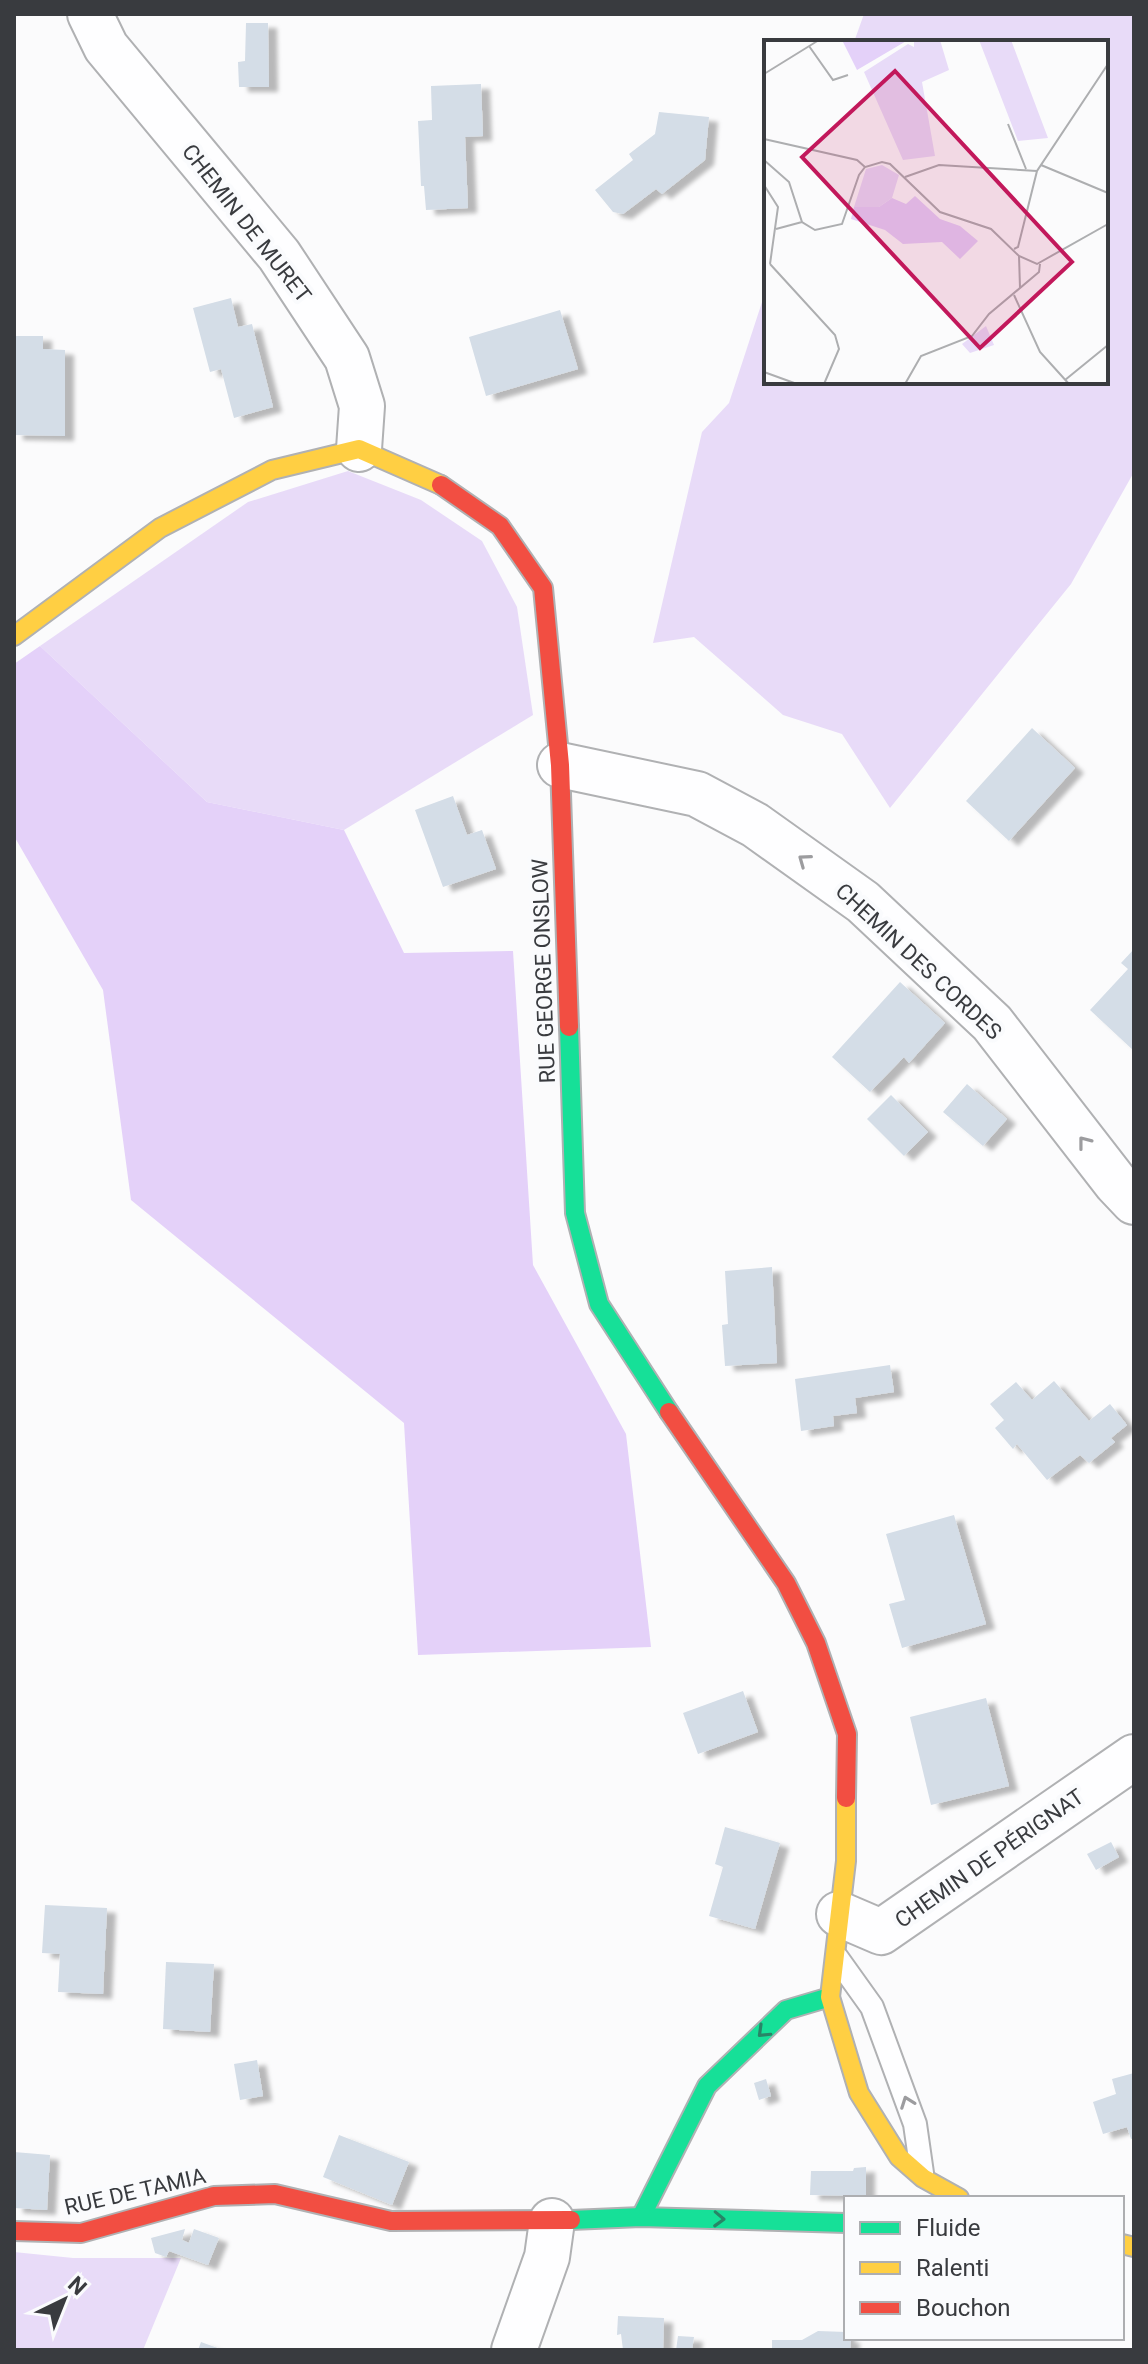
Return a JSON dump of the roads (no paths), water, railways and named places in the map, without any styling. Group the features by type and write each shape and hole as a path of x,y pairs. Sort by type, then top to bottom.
{"street":[{"name":"CHEMIN DE MURET","path":"90,14 106,47 279,255 347,358 362,406 359,449"},
{"path":"14,636 160,528 272,470 359,449"},
{"name":"RUE GEORGE ONSLOW","path":"359,449 447,487 500,526 543,588 560,765 575,1213 599,1304 694,1452 786,1583 816,1643 847,1734 846,1861 830,1997"},
{"name":"CHEMIN DES CORDES","path":"560,765 697,794 755,825 863,902 992,1023 1134,1202"},
{"name":"CHEMIN DE PÉRIGNAT","path":"837,1935 881,1932 1134,1757"},
{"path":"641,2217 707,2086 786,2010 830,1997 859,2093 918,2183 954,2196"},
{"name":"RUE DE TAMIA","path":"14,2231 81,2233 214,2196 275,2194 391,2221 552,2221 641,2217 844,2223"},
{"path":"514,2350 547,2257 552,2221"}],"lane":[{"path":"837,1935 872,2007 915,2124 918,2183"}]}
